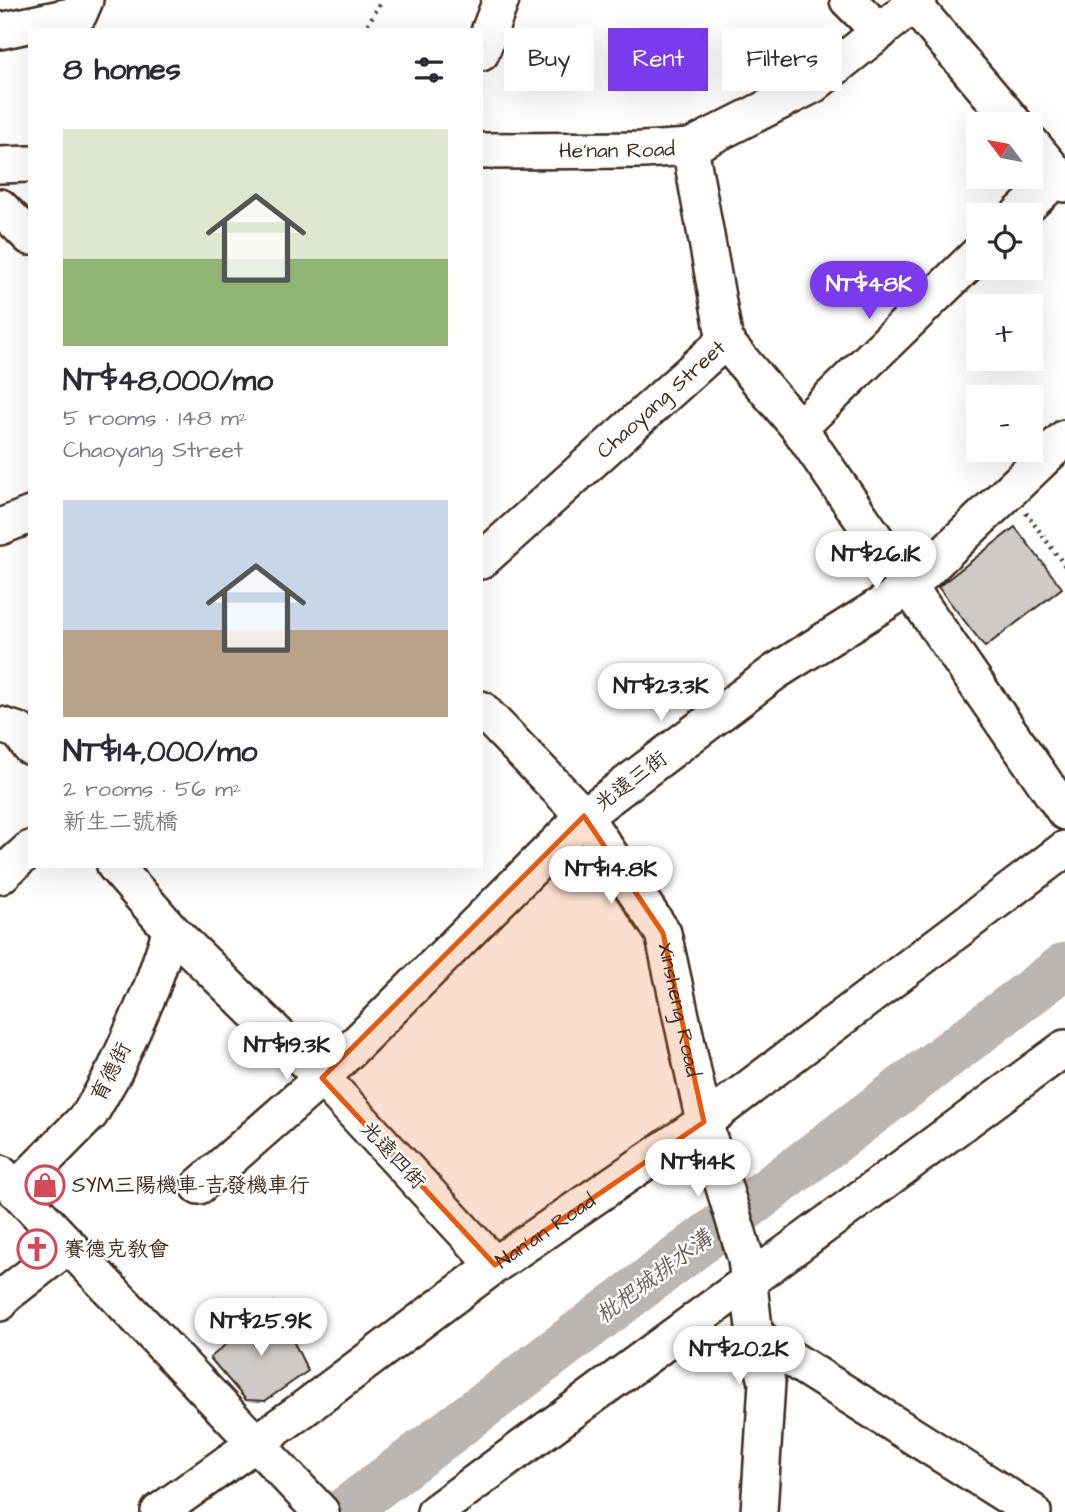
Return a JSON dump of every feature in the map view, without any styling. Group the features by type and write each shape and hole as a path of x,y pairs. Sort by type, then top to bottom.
{"street":[{"path":"0,31 79,14 85,0"},
{"path":"483,48 501,0"},
{"path":"848,0 880,32"},
{"path":"916,2 1005,112"},
{"name":"He'nan Road","path":"483,151 690,147 813,85 916,2"},
{"name":"Chaoyang Street","path":"483,559 725,341 690,147"},
{"path":"1033,203 1062,180 1043,157"},
{"path":"0,165 28,164"},
{"path":"0,207 28,235"},
{"path":"799,428 966,266"},
{"path":"725,341 799,428 1065,812"},
{"name":"光遠三街","path":"199,1186 322,1078 584,816 775,672 908,588 1065,438"},
{"path":"0,527 28,516"},
{"name":"Xinsheng Road","path":"483,711 584,816 663,933 704,1122 748,1270"},
{"path":"0,725 19,731 28,744"},
{"name":"Nan'an Road","path":"159,1512 260,1446 302,1410 495,1265 704,1122 1065,849"},
{"path":"0,876 28,851"},
{"name":"光遠四街","path":"134,873 171,930 322,1078 495,1265"},
{"name":"育德街","path":"8,1181 90,1114 120,1058 151,989 171,930"},
{"path":"435,1512 748,1270 1065,1048"},
{"path":"8,1181 321,1512"},
{"path":"0,1303 3,1297 68,1246"},
{"path":"748,1270 755,1336 767,1382 759,1512"},
{"path":"755,1336 1033,1512"}],"path":[{"path":"365,28 380,4"},
{"path":"1010,491 1065,566"}],"highlighted area":[{"path":"584,816 663,933 704,1122 495,1265 322,1078"}],"building":[{"path":"1015,527 1062,588 985,647 938,587"},
{"path":"274,1302 308,1371 265,1401 246,1400 210,1358"}],"waterway":[{"name":"枇杷城排水溝","path":"343,1512 1065,966"}],"place":[{"name":"SYM三陽機車-吉發機車行","path":"45,1185"},
{"name":"賽德克教會","path":"37,1249"}]}
